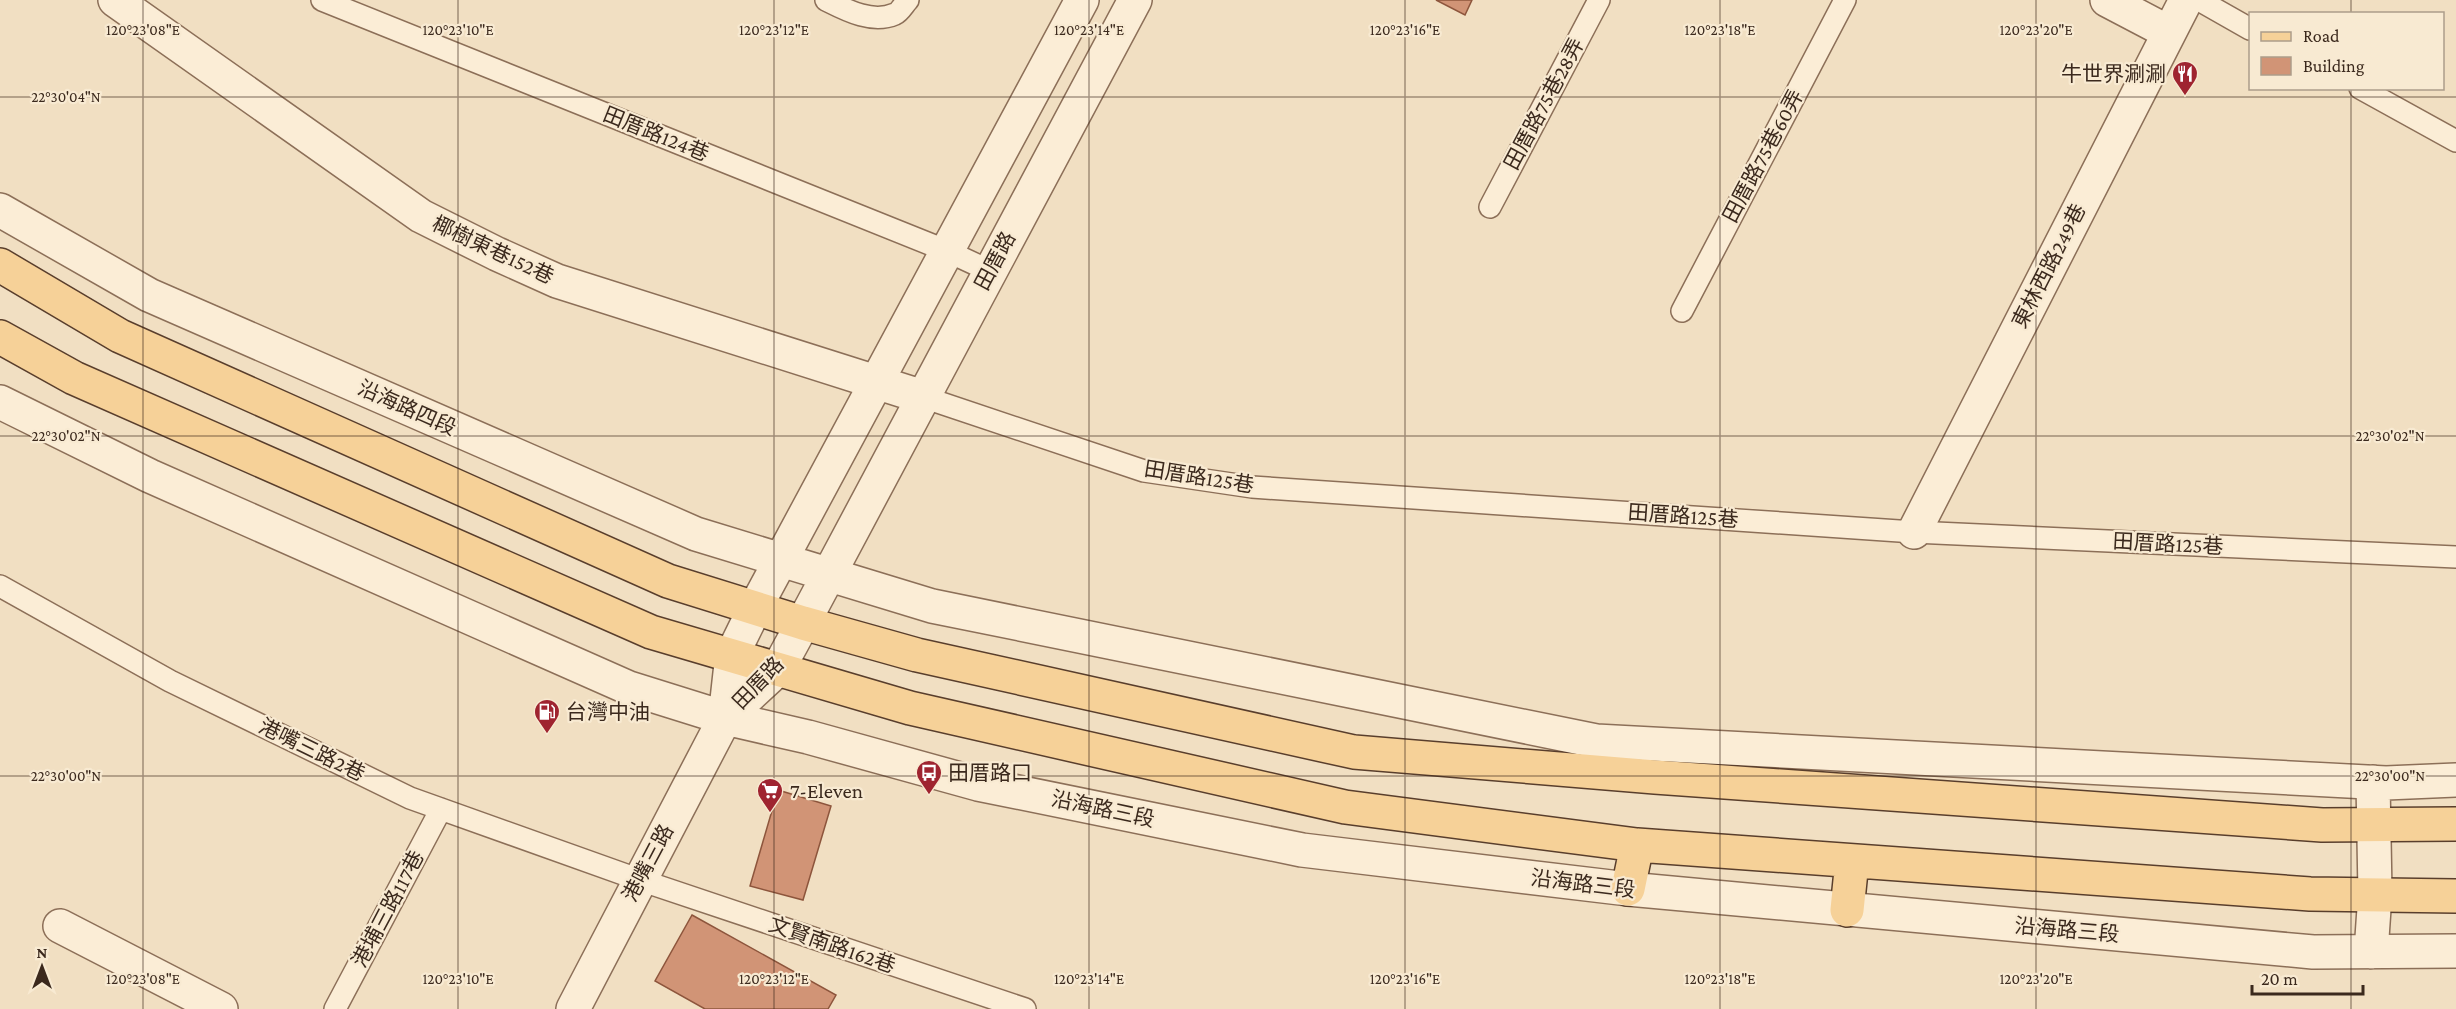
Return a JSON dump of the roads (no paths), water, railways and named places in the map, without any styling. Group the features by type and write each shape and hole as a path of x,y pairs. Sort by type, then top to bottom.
{"main road":[{"path":"0,265 120,336 668,581 916,655 1354,753 2310,824 2456,824"},
{"path":"0,337 74,378 651,632 910,708 1345,807 1637,845 2310,894 2456,896"},
{"path":"1628,889 1637,845"},
{"path":"1847,910 1852,861"}],"street":[{"name":"椰樹東巷152巷","path":"115,0 421,216 557,281 923,397"},
{"name":"田厝路","path":"724,718 732,655 755,608 1082,0"},
{"name":"田厝路","path":"724,718 778,669 1135,0"},
{"path":"2107,0 2168,32"},
{"name":"東林西路249巷","path":"1914,532 2186,0"},
{"name":"沿海路四段","path":"0,210 149,295 696,534 829,574"},
{"path":"0,402 150,476 629,688 724,718"},
{"path":"829,574 932,606 1596,741 2373,782 2456,780"},
{"name":"港嘴三路","path":"573,1009 724,718"},
{"name":"沿海路三段","path":"724,718 808,737 978,784 1302,850 1628,889 2313,952 2456,951"},
{"path":"2371,952 2375,894 2373,782"},
{"path":"60,926 221,1009"}],"lane":[{"name":"田厝路124巷","path":"322,0 364,8 947,251 990,272"},
{"path":"826,0 856,15 881,17 896,14 908,0"},
{"name":"田厝路75巷28弄","path":"1490,207 1599,0"},
{"name":"田厝路75巷60弄","path":"1682,311 1845,0"},
{"path":"2199,0 2249,27"},
{"path":"2364,90 2456,141"},
{"name":"田厝路125巷","path":"923,397 1144,471 1252,487 1914,532 2456,557"},
{"name":"港嘴三路2巷","path":"0,586 170,681 410,798 640,880"},
{"name":"港埔三路117巷","path":"334,1009 441,809"},
{"name":"文賢南路162巷","path":"640,880 1025,1009"}],"place":[{"name":"牛世界涮涮","path":"2185,97"},
{"name":"台灣中油","path":"547,735"},
{"name":"田厝路口","path":"929,796"},
{"name":"7-Eleven","path":"770,814"}]}
